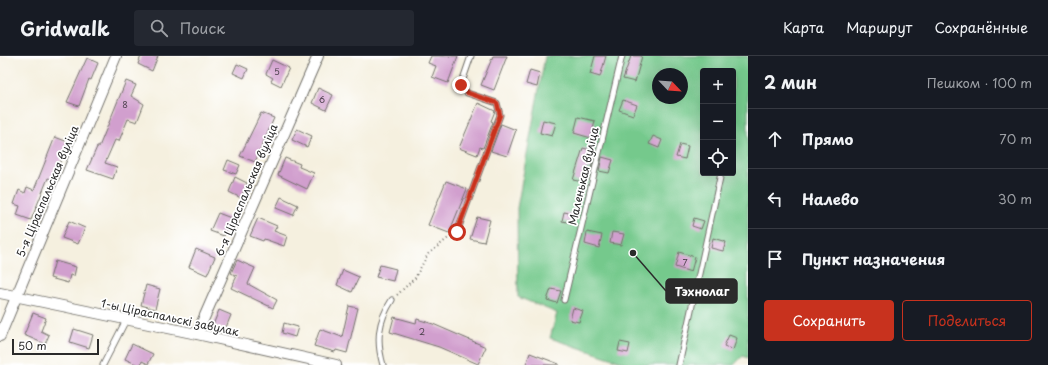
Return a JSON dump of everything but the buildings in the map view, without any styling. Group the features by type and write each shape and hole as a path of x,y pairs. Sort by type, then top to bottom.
{"street":[{"name":"5-я Ціраспальская вуліца","path":"0,336 116,56"},
{"name":"6-я Ціраспальская вуліца","path":"197,334 318,56"},
{"name":"1-ы Ціраспальскі завулак","path":"0,293 336,365"},
{"path":"285,354 285,365"}],"lane":[{"path":"457,232 500,115 497,103 468,93 461,85 471,56"},
{"name":"Маленькая вуліца","path":"564,300 622,56"},
{"path":"679,365 720,176"},
{"path":"383,365 379,350 378,333 383,313 392,300"},
{"path":"103,365 126,320"}],"path":[{"path":"392,300 415,278 428,254 457,232"}],"green space":[{"path":"545,56 748,56 748,358 743,356 734,365 631,365 550,338 557,313 518,297 517,208"}],"place":[{"name":"Тэхнолаг","path":"633,253"}],"route":[{"path":"457,232 500,115 497,103 468,93 461,85"}]}
